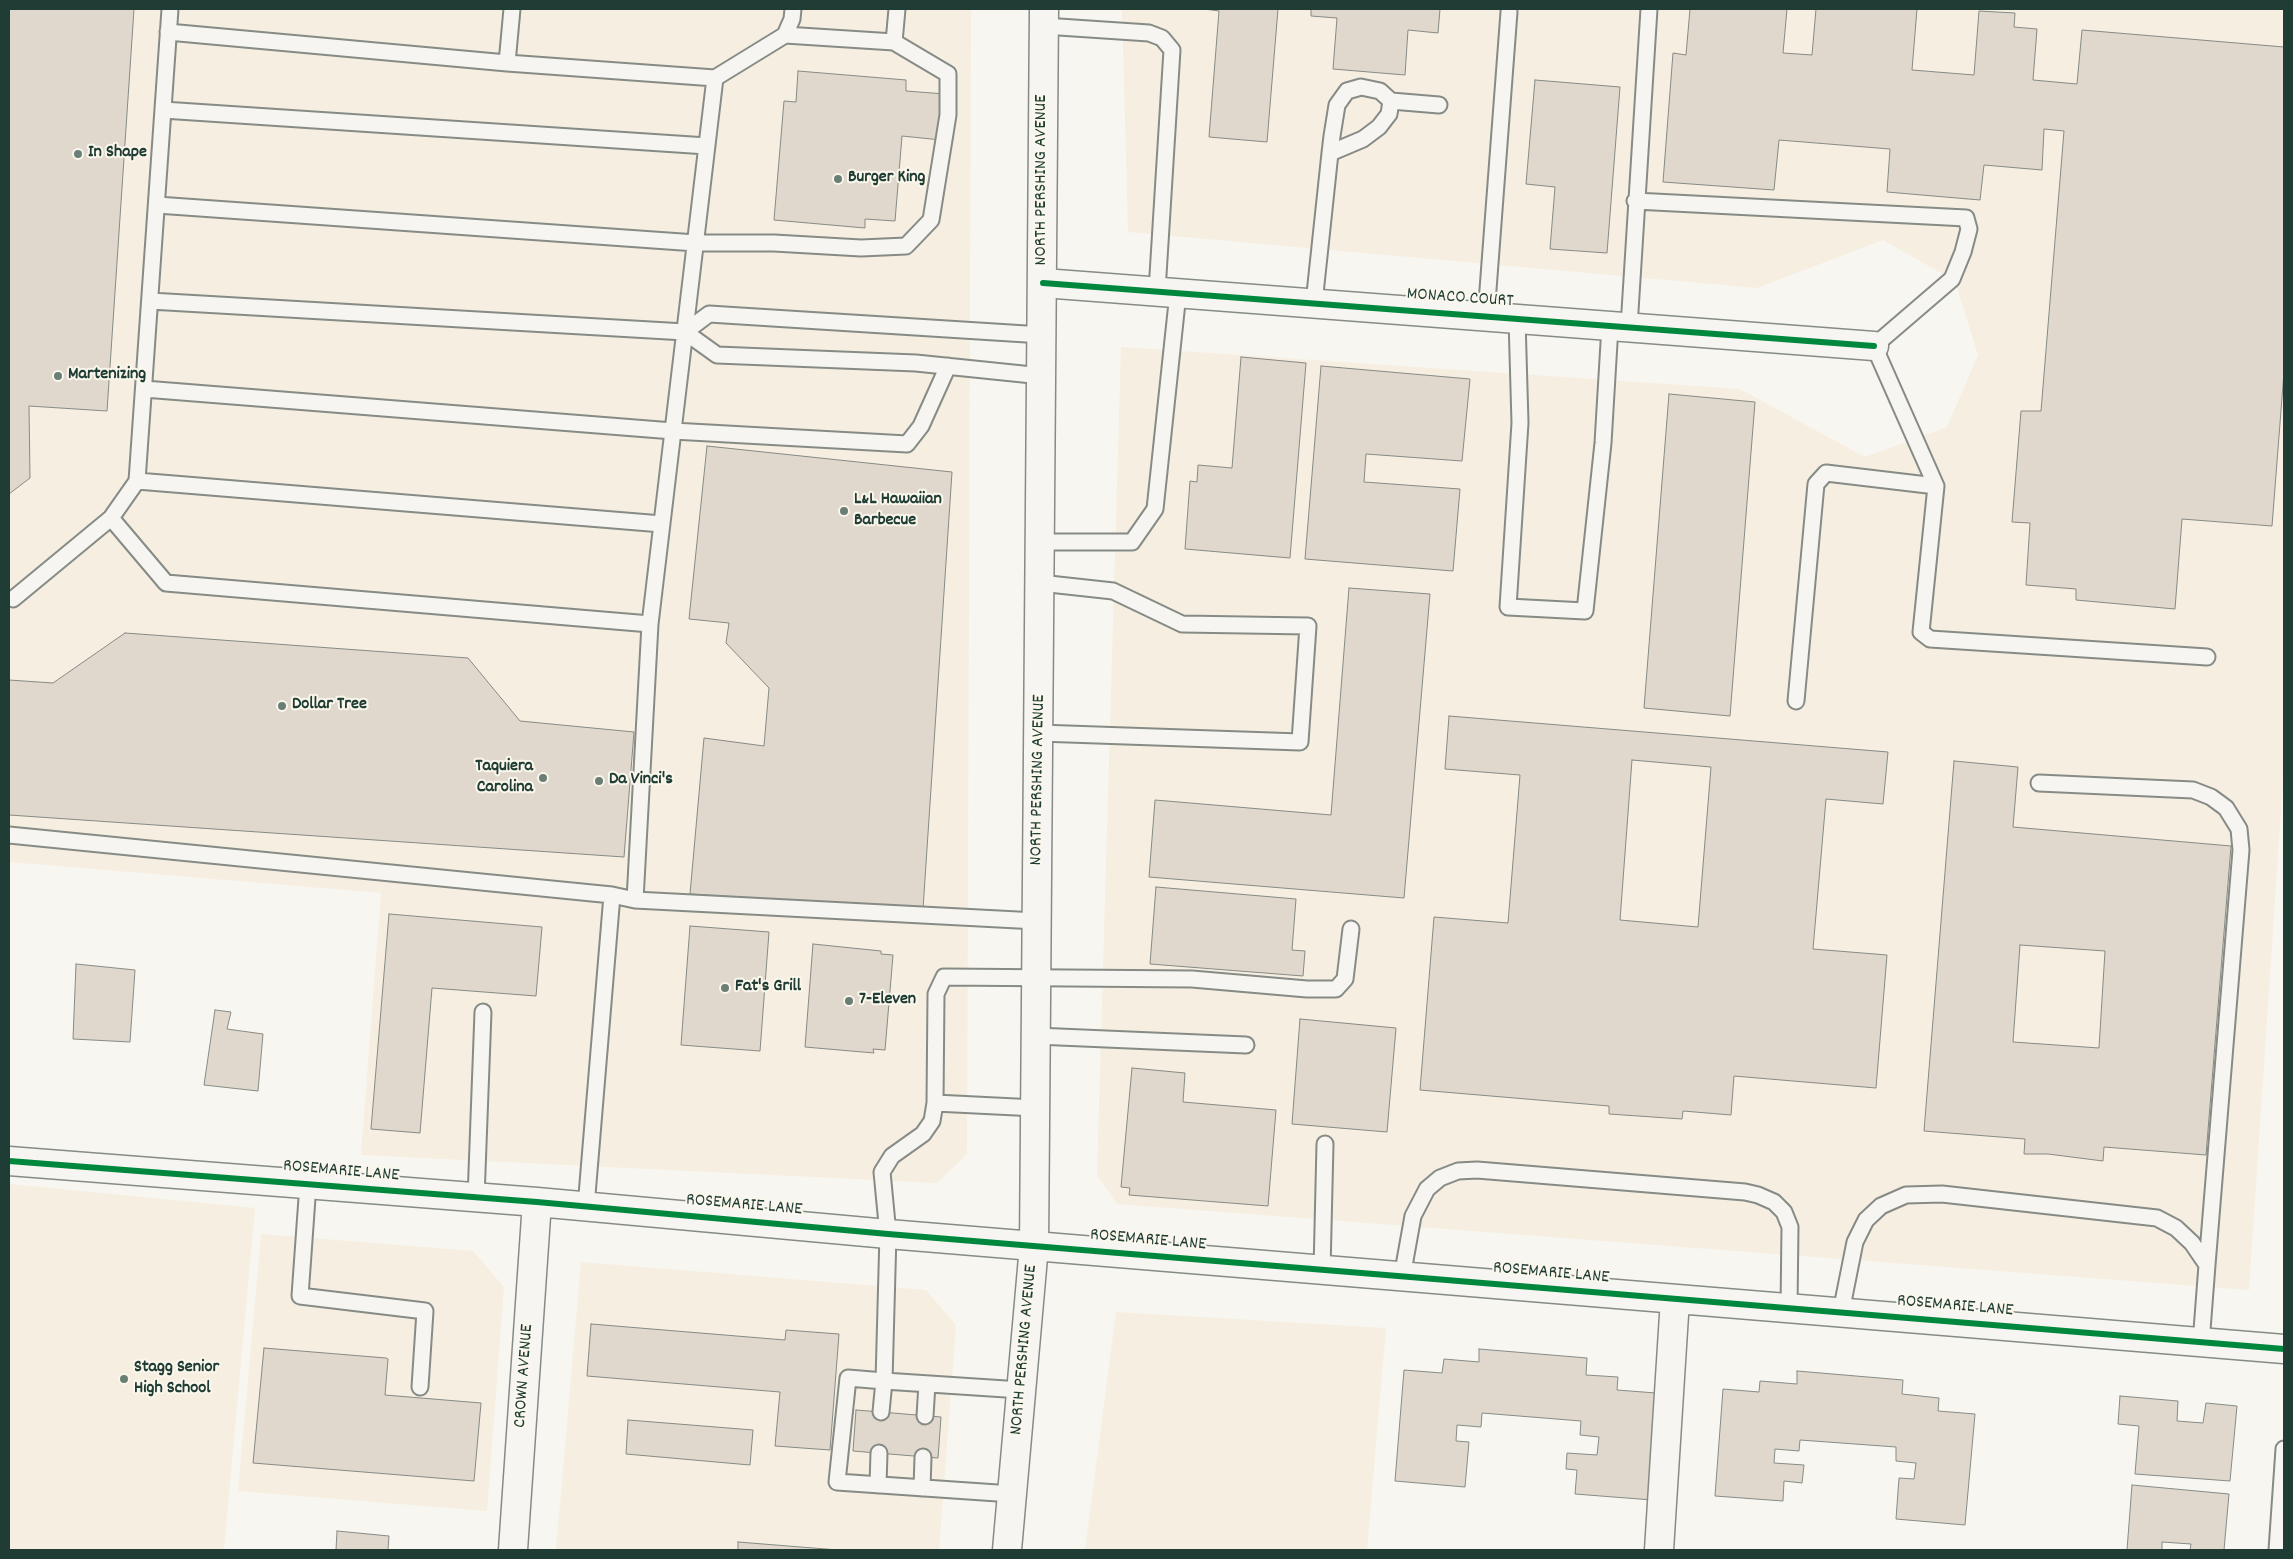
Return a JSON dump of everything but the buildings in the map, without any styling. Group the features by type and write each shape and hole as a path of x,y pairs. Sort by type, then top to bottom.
{"street":[{"name":"NORTH PERSHING AVENUE","path":"1007,1550 1034,1246 1044,17"},
{"name":"MONACO COURT","path":"1043,283 1874,346"},
{"name":"ROSEMARIE LANE","path":"9,1161 536,1202 888,1234 2284,1349"},
{"name":"CROWN AVENUE","path":"513,1550 536,1202"},
{"path":"1659,1550 1675,1299"}],"lane":[{"path":"12,599 111,518 137,481 170,9"},
{"path":"507,62 512,9"},
{"path":"168,32 715,78 785,35 792,19 793,9"},
{"path":"894,42 897,9"},
{"path":"1517,319 1520,424 1508,608 1585,611 1603,444 1636,201 1649,9"},
{"path":"1486,316 1509,12"},
{"path":"1041,542 1132,542 1154,509 1168,292 1172,50 1162,38 1149,33 1044,17"},
{"path":"157,205 696,243 774,243 861,248 906,246 931,220 948,115 948,74 894,42 785,35"},
{"path":"635,900 650,624 715,78"},
{"path":"1314,303 1337,105 1347,91 1361,87 1380,91 1391,101 1439,105"},
{"path":"1330,153 1363,139 1379,127 1389,114 1391,101"},
{"path":"163,110 708,146"},
{"path":"1636,201 1966,218 1969,229 1963,252 1952,279 1874,346 1936,486 1921,632 1930,639 2207,658"},
{"path":"150,301 685,332 717,355 916,363 1042,376"},
{"path":"685,332 709,314 1042,336"},
{"path":"144,389 673,431 907,444 921,426 948,366"},
{"path":"1796,701 1816,484 1826,473 1936,486"},
{"path":"137,481 662,524"},
{"path":"111,518 166,583 650,624"},
{"path":"1039,733 1300,742 1308,626 1182,624 1114,591 1040,583"},
{"path":"2039,783 2193,790 2210,797 2226,808 2239,829 2241,850 2201,1343"},
{"path":"9,835 612,895 635,900 1037,921"},
{"path":"586,1207 612,895"},
{"path":"881,1412 884,1381 888,1234 882,1172 892,1156 923,1134 932,1121 935,1103 936,994 944,977 1192,979 1307,989 1336,989 1345,979 1350,929"},
{"path":"476,1198 483,1012"},
{"path":"1036,1036 1246,1045"},
{"path":"935,1103 1036,1108"},
{"path":"1322,1270 1326,1144"},
{"path":"1402,1277 1413,1216 1427,1189 1440,1178 1458,1171 1487,1171 1744,1192 1758,1195 1774,1202 1784,1212 1790,1227 1789,1308"},
{"path":"308,1184 300,1296 425,1311 420,1387"},
{"path":"1841,1312 1855,1242 1866,1220 1881,1206 1906,1195 1942,1194 2156,1218 2176,1228 2192,1243 2207,1265"},
{"path":"1012,1494 837,1482 848,1378 1021,1390"},
{"path":"925,1416 927,1384"},
{"path":"2277,1550 2284,1449"},
{"path":"878,1485 879,1453"},
{"path":"922,1488 923,1456"}],"shaded area":[{"path":"9,9 971,9 967,1154 937,1183 361,1155 381,893 9,862"},
{"path":"1122,9 2284,9 2284,765 2249,1290 1117,1204 1097,1175 1121,347 1740,389 1865,457 1947,427 1978,355 1955,281 1883,240 1757,288 1128,232"},
{"name":"Stagg Senior High School","path":"9,1184 255,1208 224,1550 9,1550"},
{"path":"261,1234 473,1251 504,1287 487,1511 238,1491"},
{"path":"581,1262 926,1290 956,1325 939,1550 556,1550"},
{"path":"1116,1312 1386,1328 1367,1550 1085,1550"}],"cycle path":[{"path":"1043,283 1874,346"},
{"path":"9,1161 537,1202 888,1234 2284,1349"}],"place":[{"name":"In Shape","path":"78,154"},
{"name":"Burger King","path":"838,179"},
{"name":"Martenizing","path":"58,376"},
{"name":"L&L Hawaiian Barbecue","path":"844,511"},
{"name":"Dollar Tree","path":"282,706"},
{"name":"Taquiera Carolina","path":"543,778"},
{"name":"Da Vinci's","path":"599,781"},
{"name":"Fat's Grill","path":"725,988"},
{"name":"7-Eleven","path":"849,1001"},
{"name":"Stagg Senior High School","path":"124,1379"}]}
